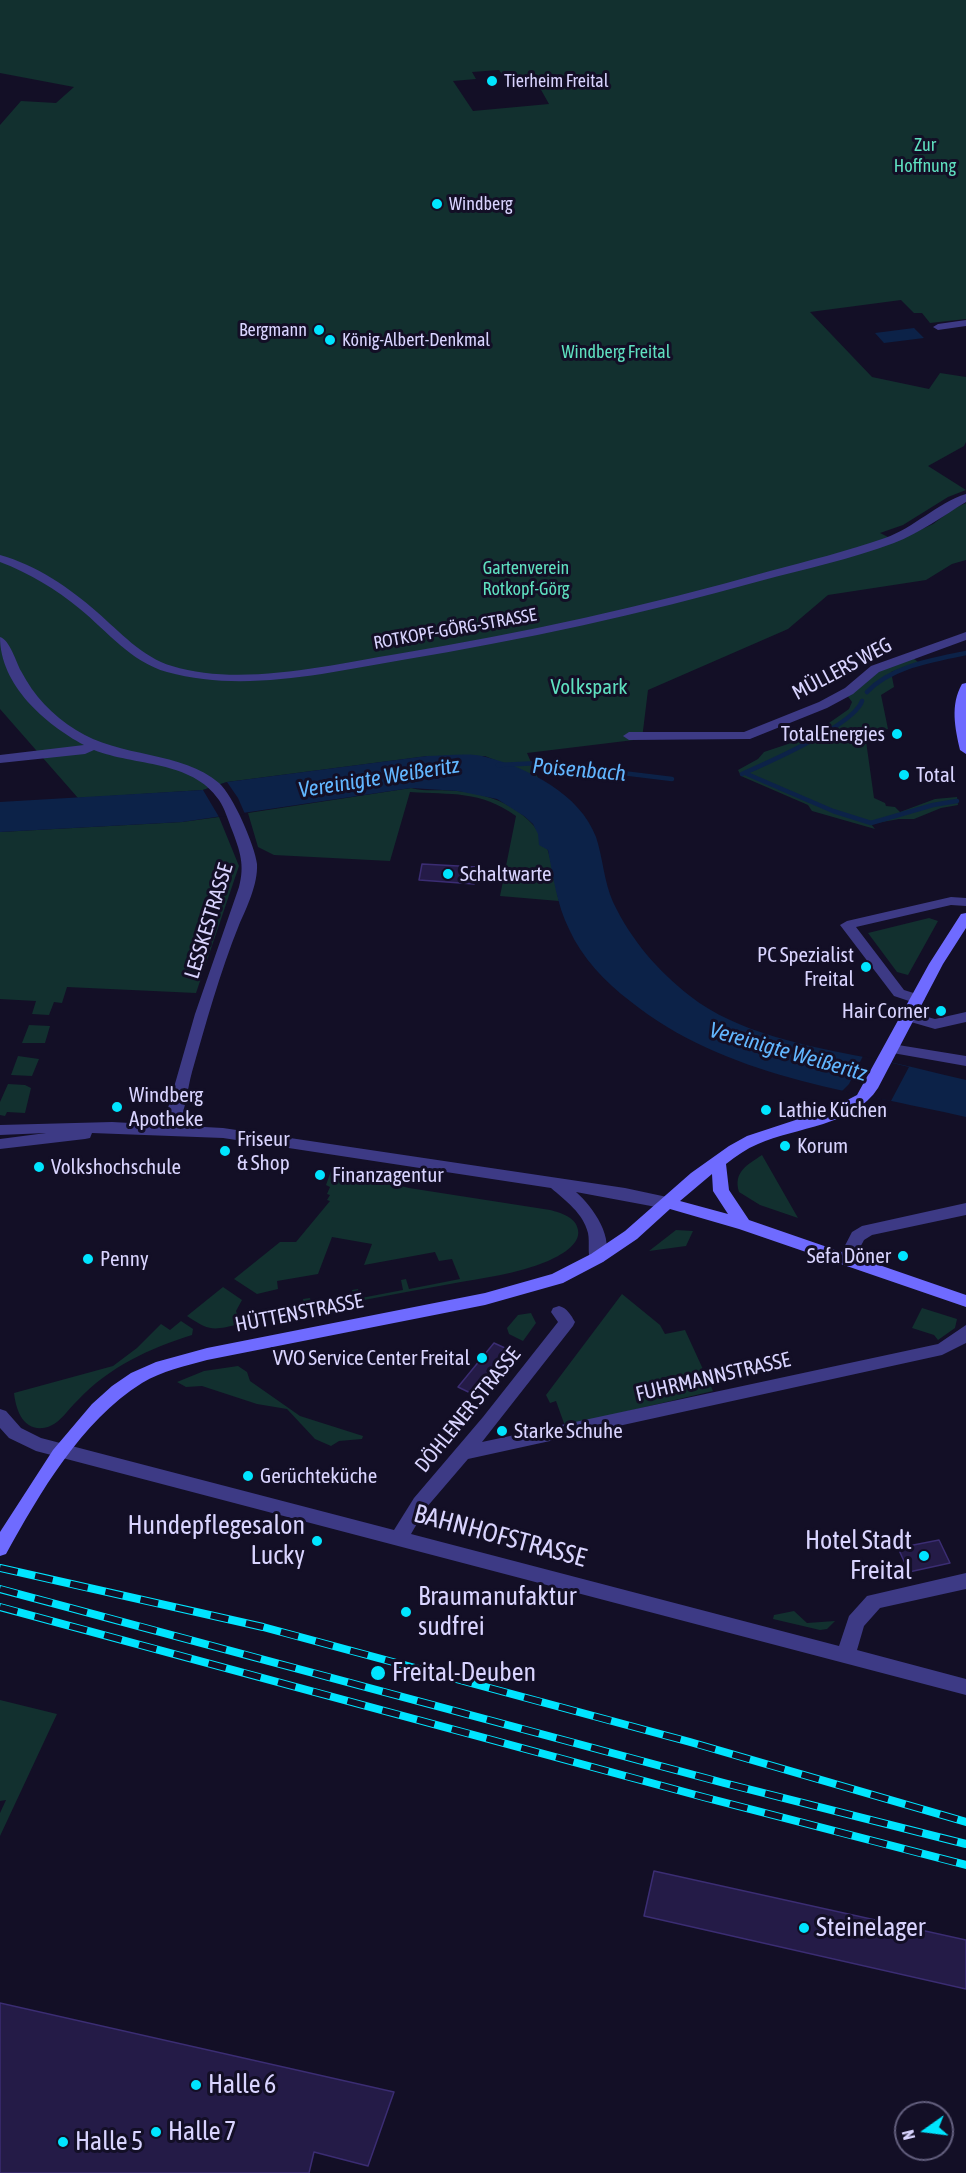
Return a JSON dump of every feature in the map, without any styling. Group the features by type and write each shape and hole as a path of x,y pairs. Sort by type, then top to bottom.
{"main road":[{"path":"966,687 961,699 960,716 966,750"},
{"path":"888,1055 936,963 966,917"},
{"name":"HÜTTENSTRASSE","path":"0,1549 34,1491 64,1451 103,1403 135,1378 156,1369 207,1354 518,1292 558,1279 597,1258 633,1233 718,1161 752,1140 837,1112 864,1096 888,1055"},
{"path":"718,1161 721,1191 743,1224"},
{"path":"667,1203 743,1224 966,1301"}],"street":[{"path":"938,327 966,323"},
{"name":"ROTKOPF-GÖRG-STRASSE","path":"0,558 26,567 95,615 122,641 149,660 167,669 195,675 308,672 543,632 654,606 891,540 966,497"},
{"name":"MÜLLERS WEG","path":"629,736 746,736 823,705 849,691 875,669 966,636"},
{"name":"LESSKESTRASSE","path":"0,641 13,671 36,706 64,729 92,745 185,770 215,786 226,800 233,815 250,868 186,1069 170,1129"},
{"path":"0,759 85,750 92,745"},
{"path":"918,999 899,993 847,925 951,901 966,902"},
{"path":"909,1017 935,1024 966,1017"},
{"path":"888,1055 966,1061"},
{"path":"0,1130 50,1126 170,1129 223,1133 625,1194 667,1203"},
{"path":"0,1144 75,1137 111,1128"},
{"path":"555,1183 589,1214 598,1239 597,1258"},
{"path":"846,1259 858,1236 868,1230 966,1209"},
{"name":"DÖHLENER STRASSE","path":"399,1538 420,1503 463,1453 567,1322 559,1312"},
{"name":"FUHRMANNSTRASSE","path":"463,1453 942,1348 962,1337 966,1330"},
{"name":"BAHNHOFSTRASSE","path":"0,1416 6,1425 22,1438 64,1451 966,1687"},
{"path":"846,1654 856,1622 874,1602 966,1581"}],"green space":[{"path":"0,0 966,0 966,319 930,323 922,313 914,313 901,300 810,312 872,377 929,389 940,373 966,377 966,442 964,446 928,466 966,490 948,497 903,525 880,533 896,541 933,524 953,509 966,503 966,560 952,564 926,580 828,595 788,629 648,690 642,739 527,753 538,778 485,756 428,756 227,782 203,790 78,798 0,709 0,125 21,101 56,103 74,87 0,73","holes":["499,70 504,77 533,77 538,86 542,86 543,88 540,88 549,104 473,111 453,81 476,79 472,72"]},
{"path":"913,658 918,662 891,672 894,687 881,695 888,729 878,732 879,737 866,741 874,798 885,803 886,806 895,807 900,812 935,799 957,797 958,805 941,808 914,819 871,824 875,829 812,811 808,805 741,776 738,770 758,759 764,752 809,737 849,709 852,702 847,695 878,669"},
{"path":"411,788 457,791 485,796 499,801 524,816 542,837 548,851 559,901 500,896 516,816 490,802 477,798 465,795 410,792 390,861 274,855 258,847 248,813"},
{"path":"219,817 239,866 196,993 67,987 62,1003 54,1002 49,1015 32,1014 36,1001 0,999 0,832 182,822"},
{"path":"929,918 938,921 908,975 897,972 868,933"},
{"path":"29,1025 50,1026 45,1043 22,1043"},
{"path":"18,1056 39,1059 32,1076 11,1075"},
{"path":"8,1084 25,1085 31,1088 25,1113 7,1112 5,1116 0,1115 0,1102"},
{"path":"762,1155 798,1218 760,1205 739,1192 740,1174"},
{"path":"332,1168 409,1188 550,1210 571,1219 577,1226 578,1235 573,1245 563,1253 524,1269 286,1315 305,1309 303,1299 310,1298 313,1308 355,1299 352,1290 358,1289 361,1298 403,1290 401,1280 406,1279 409,1289 460,1279 452,1259 439,1261 435,1252 364,1265 372,1244 332,1237 318,1274 277,1281 278,1289 257,1294 234,1279 280,1242 296,1242 330,1201 327,1200 330,1195 327,1194 330,1187 326,1185"},
{"path":"676,1230 693,1231 686,1246 649,1251"},
{"path":"223,1287 242,1300 236,1311 240,1324 212,1328 187,1316"},
{"path":"622,1294 660,1325 665,1334 685,1330 713,1391 565,1426 556,1401 550,1403 546,1395"},
{"path":"922,1308 957,1319 955,1328 938,1340 934,1335 912,1328"},
{"path":"531,1313 536,1323 523,1341 509,1334 507,1328 518,1315"},
{"path":"181,1321 193,1329 192,1335 161,1346 117,1368 90,1388 49,1427 30,1426 21,1417 14,1393 113,1366 137,1348 161,1324 170,1330"},
{"path":"238,1366 247,1372 250,1381 300,1416 363,1436 362,1439 339,1441 331,1446 315,1439 287,1409 257,1404 202,1386 186,1387 177,1382 204,1371"},
{"path":"794,1611 807,1623 835,1621 827,1629 820,1630 773,1619 774,1615"},
{"path":"0,1700 57,1714 0,1836 0,1813 6,1800 0,1801"}],"water":[{"path":"914,328 924,338 884,343 875,333"},
{"name":"Vereinigte Weißeritz","path":"465,754 486,757 519,768 551,785 565,796 578,808 596,837 610,894 628,929 646,954 667,976 709,1009 751,1029 796,1043 966,1080 966,1117 790,1078 707,1048 667,1027 621,994 587,960 574,940 561,910 548,850 539,845 538,834 533,824 497,799 458,791 411,788 182,822 0,832 0,802 203,790 227,782 427,756"}],"pier":[{"path":"227,782 245,814 219,817 203,790"},
{"path":"863,1056 909,1067 891,1101 842,1091 849,1084"}],"building":[{"name":"Schaltwarte","path":"422,864 477,867 474,884 419,880"},
{"path":"494,1343 516,1353 481,1398 458,1387"},
{"name":"Hotel Stadt Freital","path":"939,1540 950,1563 909,1572 898,1548"},
{"name":"Steinelager","path":"654,1871 966,1940 966,1989 644,1916"},
{"name":"Halle 6","path":"0,2003 394,2092 368,2166 314,2152 309,2173 0,2173"}],"waterway":[{"name":"Poisenbach","path":"867,692 877,683 900,670 966,653"},
{"name":"Poisenbach","path":"742,774 827,732 856,711 862,701"},
{"name":"Poisenbach","path":"498,765 540,763 672,779"},
{"path":"747,774 833,811 871,823 933,805 957,801"}],"railway":[{"path":"0,1568 263,1627 690,1742 966,1822"},
{"path":"0,1589 724,1783 966,1844"},
{"path":"0,1607 707,1798 966,1865"}],"place":[{"name":"Tierheim Freital","path":"492,81"},
{"name":"Windberg","path":"437,204"},
{"name":"Bergmann","path":"319,330"},
{"name":"König-Albert-Denkmal","path":"330,340"},
{"name":"TotalEnergies","path":"897,734"},
{"name":"Total","path":"904,775"},
{"name":"Schaltwarte","path":"448,874"},
{"name":"PC Spezialist Freital","path":"866,967"},
{"name":"Hair Corner","path":"941,1011"},
{"name":"Windberg Apotheke","path":"117,1107"},
{"name":"Lathie Küchen","path":"766,1110"},
{"name":"Korum","path":"785,1146"},
{"name":"Friseur & Shop","path":"225,1151"},
{"name":"Volkshochschule","path":"39,1167"},
{"name":"Finanzagentur","path":"320,1175"},
{"name":"Sefa Döner","path":"903,1256"},
{"name":"Penny","path":"88,1259"},
{"name":"VVO Service Center Freital","path":"482,1358"},
{"name":"Starke Schuhe","path":"502,1431"},
{"name":"Gerüchteküche","path":"248,1476"},
{"name":"Hundepflegesalon Lucky","path":"317,1541"},
{"name":"Hotel Stadt Freital","path":"924,1556"},
{"name":"Braumanufaktur sudfrei","path":"406,1612"},
{"name":"Freital-Deuben","path":"378,1673"},
{"name":"Steinelager","path":"804,1928"},
{"name":"Halle 6","path":"196,2085"},
{"name":"Halle 7","path":"156,2132"},
{"name":"Halle 5","path":"63,2142"}],"park label":[{"name":"Zur Hoffnung","path":"925,155"},
{"name":"Windberg Freital","path":"616,352"},
{"name":"Gartenverein Rotkopf-Görg","path":"526,578"},
{"name":"Volkspark","path":"589,687"}]}
